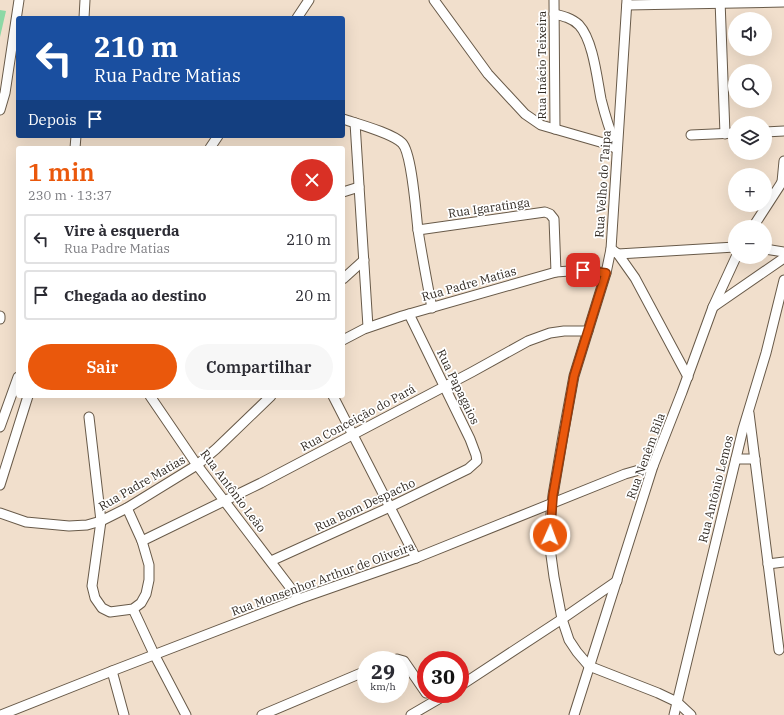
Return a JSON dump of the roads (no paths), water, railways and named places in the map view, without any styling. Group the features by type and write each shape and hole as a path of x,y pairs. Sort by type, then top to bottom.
{"street":[{"path":"17,16 19,0"},
{"path":"84,16 85,0"},
{"path":"298,16 309,0"},
{"path":"434,0 488,74 525,114 541,124 555,130 607,144 617,149"},
{"name":"Rua Inácio Teixeira","path":"554,0 555,130"},
{"path":"720,1 724,134"},
{"path":"627,2 784,2"},
{"name":"Rua Velho do Taipa","path":"589,666 569,640 562,619 550,548 550,522 574,376 606,273 615,251 617,149 627,2"},
{"path":"554,14 566,16 579,25 586,38 594,61 601,98 610,132 617,149"},
{"path":"0,110 5,93 16,20"},
{"path":"345,120 387,135 403,144 411,171 418,230 432,308"},
{"path":"355,123 368,327"},
{"path":"772,132 784,131"},
{"path":"691,135 728,134"},
{"path":"758,220 783,181 784,161"},
{"path":"345,191 359,187"},
{"name":"Rua Igaratinga","path":"418,230 545,212 550,214 554,219 556,272"},
{"path":"615,251 728,247"},
{"path":"772,250 784,252"},
{"path":"615,251 635,278 688,377"},
{"path":"713,307 784,258"},
{"path":"345,277 364,260"},
{"name":"Rua Nenêm Bila","path":"574,715 654,466 713,307 733,264"},
{"name":"Rua Padre Matias","path":"345,339 368,327 556,272 583,270 606,273"},
{"name":"Rua Antônio Lemos","path":"674,715 736,459 766,353 784,280"},
{"name":"Rua Papagaios","path":"409,314 476,455 477,461 468,469"},
{"name":"Rua Conceição do Pará","path":"142,541 225,501 353,435 528,341 550,333 564,331 588,331"},
{"path":"0,427 16,383"},
{"path":"0,484 3,461 27,398"},
{"name":"Rua Antônio Leão","path":"151,398 198,465 299,599"},
{"name":"Rua Padre Matias","path":"0,513 26,522 69,526 87,525 100,521 127,508 198,465 269,398"},
{"path":"334,398 416,558"},
{"path":"749,410 779,650"},
{"path":"89,417 100,521 92,586 95,598 102,608 110,612 133,609 141,603 146,594 149,580 149,565 142,541 127,508"},
{"path":"736,459 755,459"},
{"name":"Rua Monsenhor Arthur de Oliveira","path":"1,715 154,654 299,599 416,558 624,474 654,466"},
{"name":"Rua Bom Despacho","path":"271,562 468,469"},
{"path":"768,564 784,562"},
{"path":"469,680 617,581"},
{"path":"133,609 154,654 186,715"},
{"path":"589,666 658,693 692,715"},
{"path":"409,668 417,680"},
{"path":"112,671 124,715"},
{"path":"262,715 357,675"},
{"path":"411,715 432,703"}]}
